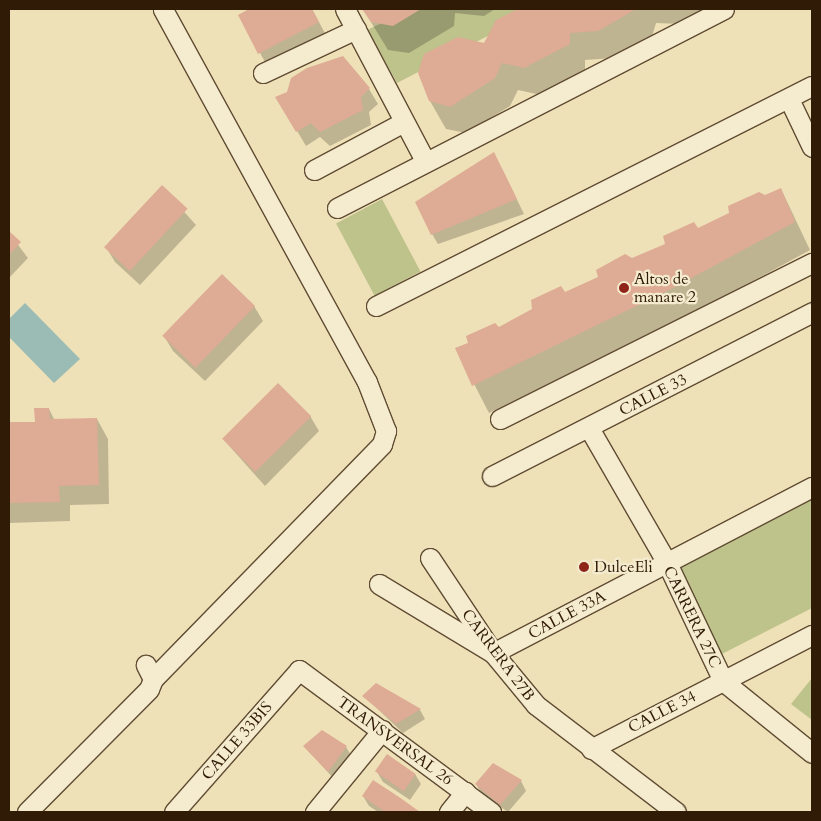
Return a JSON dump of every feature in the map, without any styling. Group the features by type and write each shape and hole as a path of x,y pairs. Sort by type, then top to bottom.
{"street":[{"path":"27,812 149,688 150,672 382,444 386,431 382,411 367,382 163,9"},
{"path":"345,9 425,161"},
{"path":"337,208 425,161 724,9"},
{"path":"263,72 356,29"},
{"path":"376,306 812,86"},
{"path":"789,99 812,147"},
{"path":"314,170 404,122"},
{"path":"500,419 812,263"},
{"name":"CALLE 33","path":"492,476 589,428 812,312"},
{"name":"CARRERA 27C","path":"589,428 666,563 723,681 812,753"},
{"name":"CALLE 33A","path":"493,654 812,487"},
{"name":"CARRERA 27B","path":"430,558 493,654 536,705 591,749 676,812"},
{"path":"379,584 493,654"},
{"name":"CALLE 34","path":"591,749 812,635"},
{"name":"TRANSVERSAL 26","path":"299,670 491,812"},
{"name":"CALLE 33BIS","path":"174,812 299,670"},
{"path":"315,812 382,730"},
{"path":"449,812 465,792"}],"green space":[{"path":"411,9 540,9 397,83 367,30"},
{"path":"382,199 420,271 375,296 336,223"},
{"path":"812,485 812,608 716,657 667,566"},
{"path":"812,678 812,720 791,704"}],"water":[{"path":"25,303 80,359 54,383 9,337 9,319"}],"building":[{"path":"249,9 312,9 319,22 258,54 238,15"},
{"path":"362,9 421,9 393,26 371,22"},
{"path":"518,9 636,9 598,31 570,33 570,44 524,68 502,63 495,78 450,107 429,101 418,73 424,54 458,37 484,43 496,20"},
{"path":"343,56 370,88 361,97 363,110 320,132 311,123 296,132 275,97 287,92 291,78 307,68"},
{"path":"494,152 517,199 431,235 415,202"},
{"path":"162,185 188,209 130,271 104,247"},
{"name":"Altos de manare 2","path":"781,188 795,222 671,289 472,386 455,348 468,343 466,336 495,323 499,327 532,309 531,300 561,286 565,292 598,277 596,270 625,254 632,258 665,244 663,236 694,222 698,228 729,213 728,206 759,192 765,195"},
{"path":"9,231 21,242 9,255"},
{"path":"222,274 255,306 195,368 162,336"},
{"path":"278,383 311,416 255,472 222,439"},
{"path":"34,408 49,408 50,419 97,418 99,485 59,486 60,502 9,503 9,422 35,422"},
{"path":"376,683 421,709 396,724 362,696"},
{"path":"322,730 347,746 328,772 303,746"},
{"path":"387,754 416,774 404,791 375,771"},
{"path":"493,763 522,780 500,805 475,784"},
{"path":"373,780 420,812 385,812 362,796"}],"place":[{"name":"Altos de manare 2","path":"624,288"},
{"name":"DulceEli","path":"584,567"}]}
